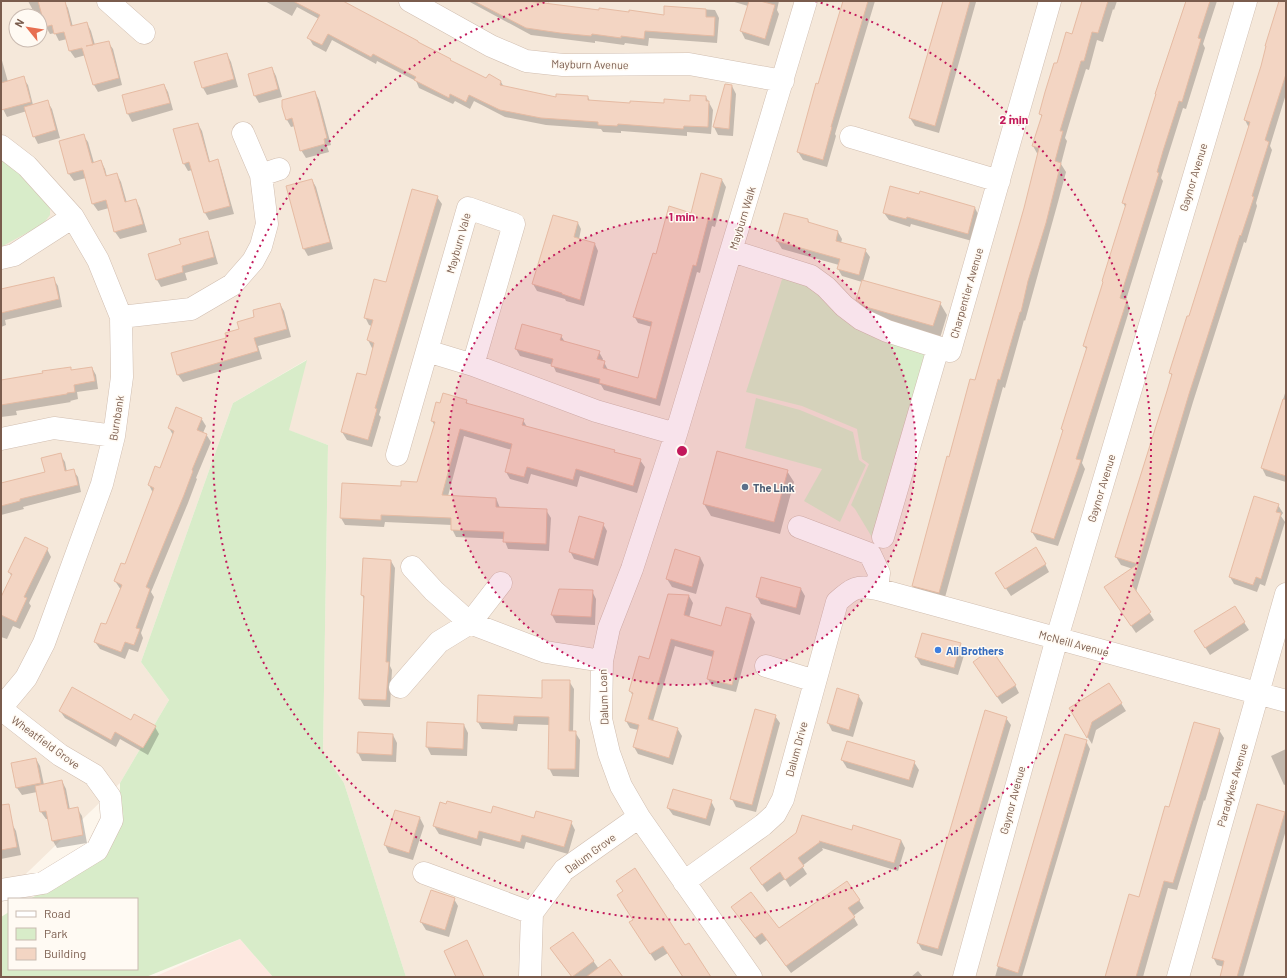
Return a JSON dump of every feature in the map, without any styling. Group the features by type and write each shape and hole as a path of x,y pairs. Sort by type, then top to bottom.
{"street":[{"name":"Mayburn Avenue","path":"410,1 491,46 526,60 563,65 688,64 783,81"},
{"name":"Mayburn Walk","path":"676,434 806,1"},
{"name":"Charpentier Avenue","path":"732,251 812,276 826,287 844,306 861,319 886,331 950,351 1050,1"},
{"name":"Gaynor Avenue","path":"964,977 1057,638 1246,1"},
{"path":"121,6 144,33"},
{"path":"121,317 191,309 232,285 253,261 261,246 267,224 270,172 243,133"},
{"path":"851,137 999,182"},
{"name":"Burnbank","path":"1,146 27,166 73,217 98,260 121,317 122,377 114,436 102,484 44,643 26,678 1,709"},
{"name":"Mayburn Vale","path":"397,455 468,208 514,224 473,365"},
{"path":"1,258 14,255 73,217"},
{"path":"883,537 938,348"},
{"path":"427,351 473,365 596,411 676,434"},
{"path":"1,439 54,428 114,436"},
{"name":"Dalum Loan","path":"676,434 632,569 609,628 602,661 601,719 609,752 621,786 639,817 750,977"},
{"path":"799,527 870,554 880,572 869,588"},
{"path":"412,567 434,591 470,623 546,652 602,661"},
{"path":"400,687 439,642 470,623 501,583"},
{"name":"McNeill Avenue","path":"869,588 1286,701"},
{"name":"Dalum Drive","path":"684,882 763,825 775,814 783,799 837,602 847,593 869,588"},
{"name":"Paradykes Avenue","path":"1178,977 1286,594"},
{"path":"766,666 815,681"},
{"name":"Wheatfield Grove","path":"1,709 60,755 94,775 110,797 112,820 98,850 43,883 1,890"},
{"name":"Dalum Grove","path":"532,913 564,870 639,817"},
{"path":"424,873 532,913 530,977"}],"shaded area":[{"path":"1,1 1286,1 1286,977 406,977 344,783 323,752 328,445 288,430 306,360 233,403 141,662 169,700 120,783 1,898"},
{"path":"240,939 273,977 154,977"}],"green space":[{"path":"1,158 23,176 50,204 50,215 43,224 1,247"},
{"path":"784,273 926,353 879,549 855,509 851,505 869,464 862,459 857,429 802,406 746,392"},
{"path":"307,360 289,430 328,445 323,752 344,783 406,977 273,977 240,939 146,977 1,977 1,917 8,913 8,970 138,970 138,898 32,898 50,887 120,812 120,783 169,700 141,662 233,403"},
{"path":"756,398 800,410 853,432 859,460 866,465 840,522 804,501 822,469 745,448"}],"building":[{"path":"38,1 65,1 71,26 87,22 93,45 109,41 119,78 93,85 82,48 69,51 64,32 54,34 52,25 48,26 48,8 40,8"},
{"path":"293,1 343,1 451,59 450,60 486,78 489,74 501,81 500,85 556,97 556,94 588,96 588,100 630,103 630,101 664,103 664,99 690,101 690,95 706,96 706,101 709,101 708,127 684,126 683,129 618,124 617,126 598,125 598,122 541,118 500,110 469,95 466,102 450,94 449,98 414,80 416,77 373,54 371,57 328,34 322,45 307,38 320,15"},
{"path":"474,1 528,1 599,10 599,8 629,12 629,10 664,15 664,6 706,9 706,17 715,17 714,36 645,31 644,39 621,36 621,38 592,34 591,36 560,33 526,28"},
{"path":"749,1 760,1 775,5 765,39 740,31"},
{"path":"843,1 868,1 831,127 823,160 797,152 816,83 818,84"},
{"path":"943,1 970,1 935,126 909,118"},
{"path":"1082,1 1108,1 1098,33 1092,32 1084,61 1081,61 1060,131 1063,131 1055,161 1061,163 1046,223 1028,281 1021,312 1000,380 998,379 939,593 912,586 947,456 949,457 970,379 975,380 1024,208 1039,148 1032,146 1042,115 1039,114 1045,92 1054,63 1057,63 1066,32 1072,34"},
{"path":"1186,1 1210,1 1198,38 1201,39 1182,102 1179,101 1163,151 1157,172 1159,173 1120,298 1127,300 1076,459 1081,460 1054,539 1031,532 1087,347 1083,346 1126,204 1122,203 1155,94"},
{"path":"1279,1 1286,1 1286,74 1265,140 1269,142 1252,196 1254,197 1241,236 1240,235 1189,394 1132,585 1151,612 1131,626 1104,587 1138,564 1115,557 1172,374 1169,373 1187,316 1189,316 1250,122 1244,120"},
{"path":"227,53 234,79 202,88 194,62"},
{"path":"272,67 278,89 254,96 248,74"},
{"path":"24,76 31,102 1,110 1,83"},
{"path":"164,84 170,103 127,114 122,95"},
{"path":"725,84 732,85 729,129 713,127"},
{"path":"315,91 327,138 324,139 325,144 300,151 292,118 286,120 282,107 282,100"},
{"path":"48,100 56,130 33,137 24,107"},
{"path":"198,123 209,162 218,159 230,206 204,213 189,162 183,164 173,129"},
{"path":"84,134 92,163 101,160 106,176 117,173 125,202 136,199 143,224 114,232 106,200 92,204 83,170 68,174 59,141"},
{"path":"701,173 722,179 711,221 708,220 696,266 693,265 656,399 599,383 600,379 551,366 553,359 515,349 522,324 562,335 560,340 600,351 597,359 605,361 603,368 638,378 652,322 633,317 653,253 656,254 669,206 691,213"},
{"path":"312,179 330,242 303,249 286,186"},
{"path":"890,186 919,194 920,191 975,207 968,234 907,217 906,219 883,213"},
{"path":"412,189 438,196 375,408 377,409 368,440 341,432 357,373 366,375 374,343 367,340 373,320 364,318 374,279 386,282"},
{"path":"784,213 808,219 808,222 838,231 836,241 866,249 859,275 837,269 840,259 776,241"},
{"path":"553,215 578,222 574,237 595,243 580,300 532,284"},
{"path":"208,231 214,257 182,266 183,272 156,280 148,254 181,244 179,239"},
{"path":"54,277 59,299 1,313 1,289"},
{"path":"862,280 941,302 933,326 866,307 856,300"},
{"path":"280,303 287,329 254,338 258,351 177,375 171,353 226,338 225,333 239,329 237,322 254,317 253,310"},
{"path":"71,367 71,370 92,367 95,381 74,385 75,392 1,405 1,380 43,373 42,371"},
{"path":"443,393 467,400 466,403 524,419 522,425 615,450 614,452 641,459 633,486 576,469 573,480 527,467 524,477 505,472 512,444 460,429 442,495 496,498 496,507 547,509 546,544 503,542 504,532 451,530 451,518 381,515 381,520 340,518 342,483 401,486 401,481 417,482 435,422 431,421 436,402 440,403"},
{"path":"1283,399 1286,400 1286,476 1261,468"},
{"path":"176,407 202,418 197,430 207,434 192,470 193,471 184,495 146,587 150,589 136,628 140,629 134,645 125,642 121,652 94,642 101,623 106,624 122,585 114,581 121,563 125,564 154,488 148,485 155,466 160,468 174,431 168,428"},
{"name":"The Link","path":"717,451 788,470 774,522 703,504"},
{"path":"61,453 65,471 74,469 78,485 20,499 20,501 1,506 1,483 45,472 41,458"},
{"path":"1254,496 1279,504 1276,512 1281,513 1261,579 1256,577 1253,585 1229,577"},
{"path":"579,516 604,523 594,559 569,552"},
{"path":"25,537 48,548 24,597 27,598 16,622 1,615 1,597 12,574 8,572"},
{"path":"1036,547 1046,564 1005,589 995,573"},
{"path":"675,549 700,557 692,587 666,579"},
{"path":"363,558 391,560 386,662 389,662 386,700 359,699 364,596 361,595"},
{"path":"761,577 801,588 796,608 756,597"},
{"path":"559,589 593,590 591,617 551,615"},
{"path":"668,594 689,595 684,615 721,626 726,607 751,614 732,685 707,679 714,651 671,639 648,719 678,728 669,758 633,747 639,725 625,721 633,693 629,691 639,656 649,659"},
{"path":"1235,606 1245,622 1205,648 1194,631"},
{"name":"Ali Brothers","path":"922,633 961,643 954,668 915,657"},
{"path":"991,649 1016,685 997,697 973,662"},
{"path":"542,680 570,680 569,731 576,731 575,769 548,769 549,717 514,716 513,724 477,722 478,695 542,698"},
{"path":"1109,683 1122,703 1092,722 1087,738 1069,708"},
{"path":"72,687 131,720 134,714 156,726 143,748 115,732 111,740 59,711"},
{"path":"837,688 859,695 849,730 827,723"},
{"path":"755,709 776,715 752,805 730,799"},
{"path":"985,710 1007,717 938,949 917,943"},
{"path":"427,722 464,724 463,749 426,747"},
{"path":"1194,722 1220,729 1173,883 1164,881 1136,977 1105,977 1129,894 1139,897 1165,806 1169,807"},
{"path":"358,732 393,734 392,755 357,753"},
{"path":"1065,734 1087,740 1018,973 997,966"},
{"path":"847,741 915,761 909,780 841,760"},
{"path":"36,758 41,783 16,788 11,763"},
{"path":"62,780 68,809 78,807 83,835 52,841 46,811 40,812 35,786"},
{"path":"673,789 712,800 706,819 667,808"},
{"path":"447,801 491,813 493,806 534,818 536,811 572,821 564,847 522,835 520,842 479,831 477,839 433,826 440,802 446,804"},
{"path":"9,804 17,847 1,850 1,805"},
{"path":"1257,804 1285,812 1237,977 1220,977 1224,961 1212,958"},
{"path":"395,810 420,817 409,853 384,845"},
{"path":"802,815 852,830 853,825 901,840 894,863 819,841 820,842 798,858 804,866 785,880 780,872 762,885 750,868 796,833"},
{"path":"635,868 685,945 689,943 711,977 683,977 663,946 650,954 629,922 633,920 617,895 623,891 616,881"},
{"path":"847,881 860,900 848,908 855,917 786,966 762,933 755,938 731,907 751,892 779,928"},
{"path":"431,890 455,898 445,930 420,922"},
{"path":"573,932 594,961 572,977 550,948"},
{"path":"467,940 484,977 456,977 444,951"},
{"path":"610,959 623,977 586,977"}],"place":[{"name":"The Link","path":"745,487"},
{"name":"Ali Brothers","path":"938,650"}]}
